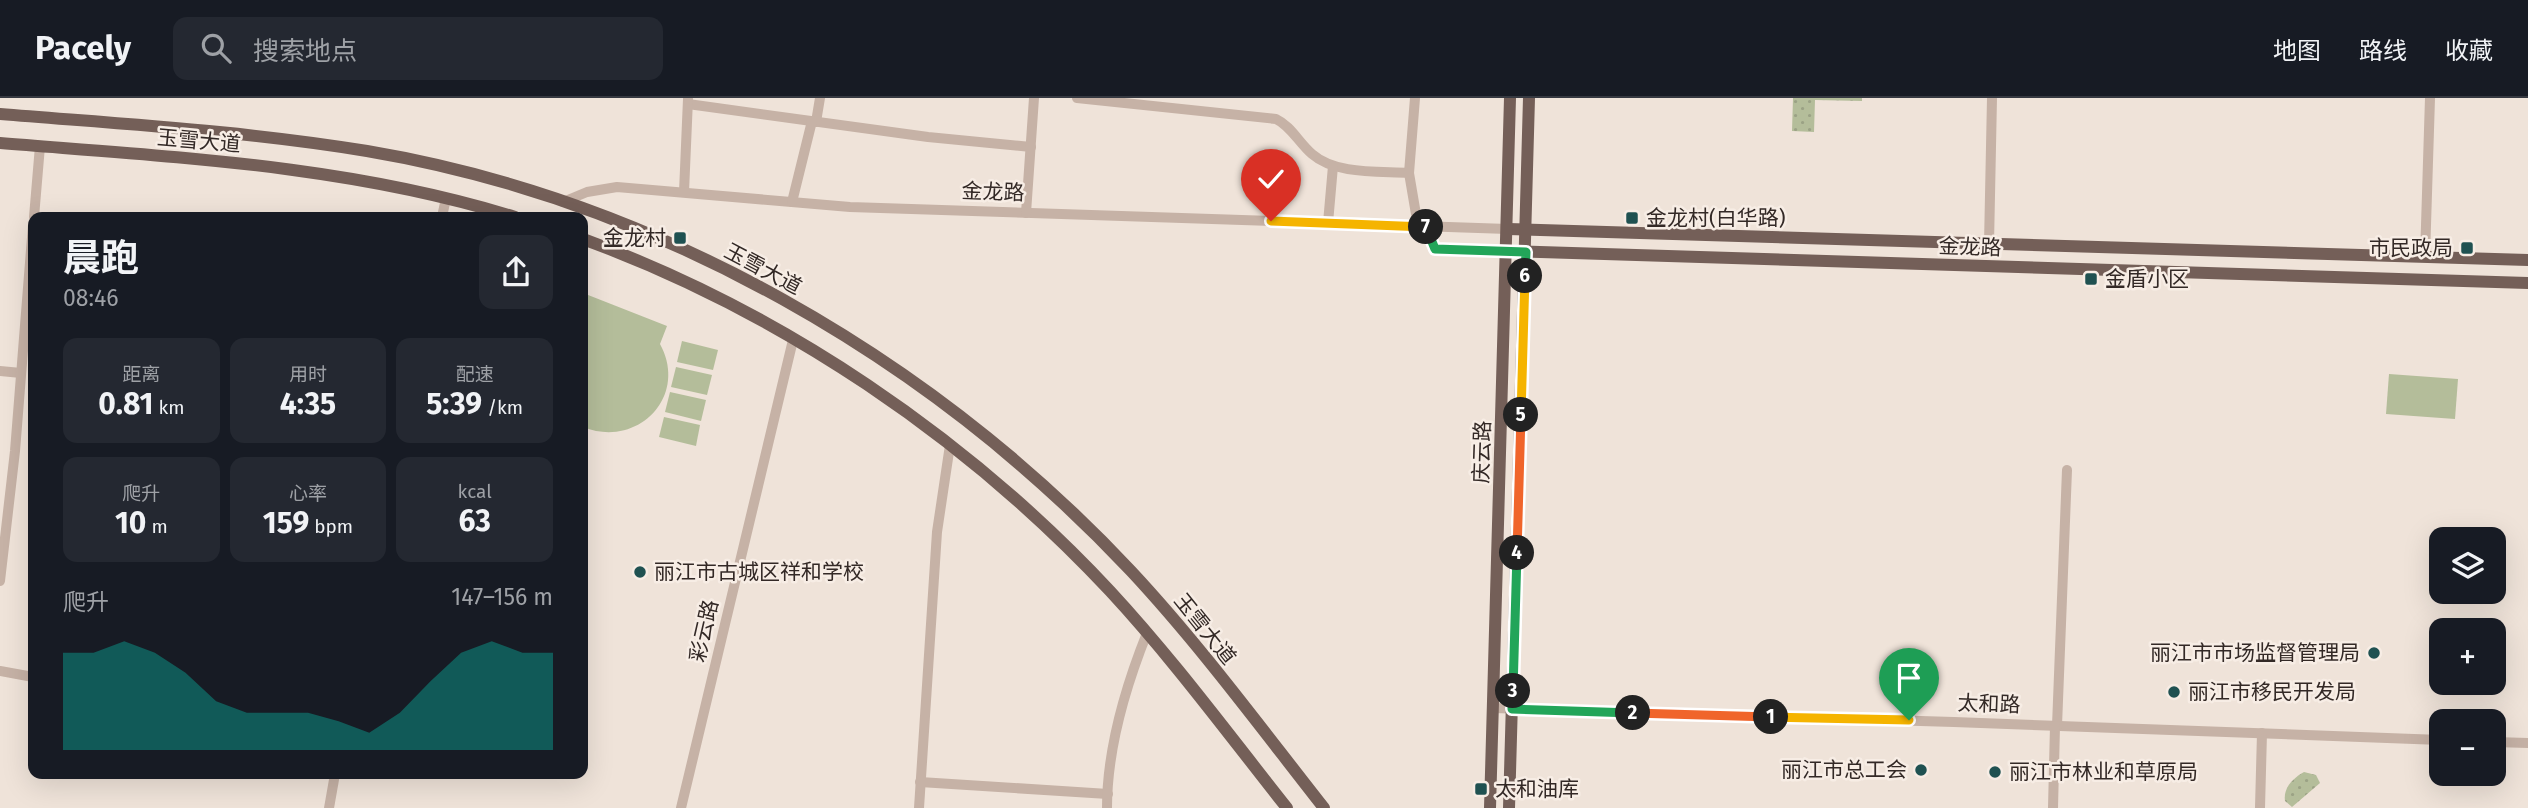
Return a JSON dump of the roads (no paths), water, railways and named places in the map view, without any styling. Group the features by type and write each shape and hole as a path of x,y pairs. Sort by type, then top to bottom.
{"main road":[{"name":"庆云路","path":"1490,808 1510,98"},
{"name":"庆云路","path":"1509,808 1529,98"},
{"name":"玉雪大道","path":"0,114 210,131 368,151 463,172 564,202 677,247 779,298 889,365 977,430 1073,513 1144,585 1324,808"},
{"name":"玉雪大道","path":"0,143 208,160 304,171 364,180 497,212"},
{"name":"金龙路","path":"1508,229 2528,260"},
{"path":"588,241 665,273 793,340 883,396 950,445 1063,544 1147,633 1287,808"},
{"name":"金龙路","path":"1507,251 2528,283"}],"street":[{"path":"792,202 820,98"},
{"path":"1026,213 1034,98"},
{"path":"1077,98 1179,103 1276,119 1285,124 1312,155 1333,166 1409,173"},
{"path":"1415,98 1409,173 1421,226"},
{"path":"1989,244 1992,98"},
{"path":"2425,257 2430,98"},
{"path":"684,192 688,101 928,137 1031,147"},
{"path":"34,212 40,146"},
{"path":"1328,223 1333,166"},
{"name":"金龙路","path":"564,202 587,192 608,188 651,188 850,207 1508,229"},
{"path":"443,212 446,198"},
{"name":"金龙路","path":"1421,226 1435,249 1507,251"},
{"path":"0,581 3,522 21,373 28,287"},
{"name":"彩云路","path":"681,808 793,340"},
{"path":"0,371 21,373"},
{"path":"919,808 937,532 950,445"},
{"path":"2053,808 2067,470"},
{"path":"1107,808 1119,717 1147,633"},
{"path":"0,671 28,676"},
{"name":"太和路","path":"1493,708 2429,740"},
{"path":"2260,808 2262,733"},
{"path":"2506,742 2528,743"},
{"path":"329,808 334,779"},
{"path":"920,782 1108,794"}],"place":[{"name":"金龙村(白华路)","path":"1632,218"},
{"name":"金龙村","path":"680,238"},
{"name":"市民政局","path":"2467,248"},
{"name":"金盾小区","path":"2091,279"},
{"name":"丽江市古城区祥和学校","path":"640,572"},
{"name":"丽江市市场监督管理局","path":"2374,653"},
{"name":"丽江市移民开发局","path":"2174,692"},
{"name":"丽江市总工会","path":"1921,770"},
{"name":"丽江市林业和草原局","path":"1995,772"},
{"name":"太和油库","path":"1481,789"}]}
